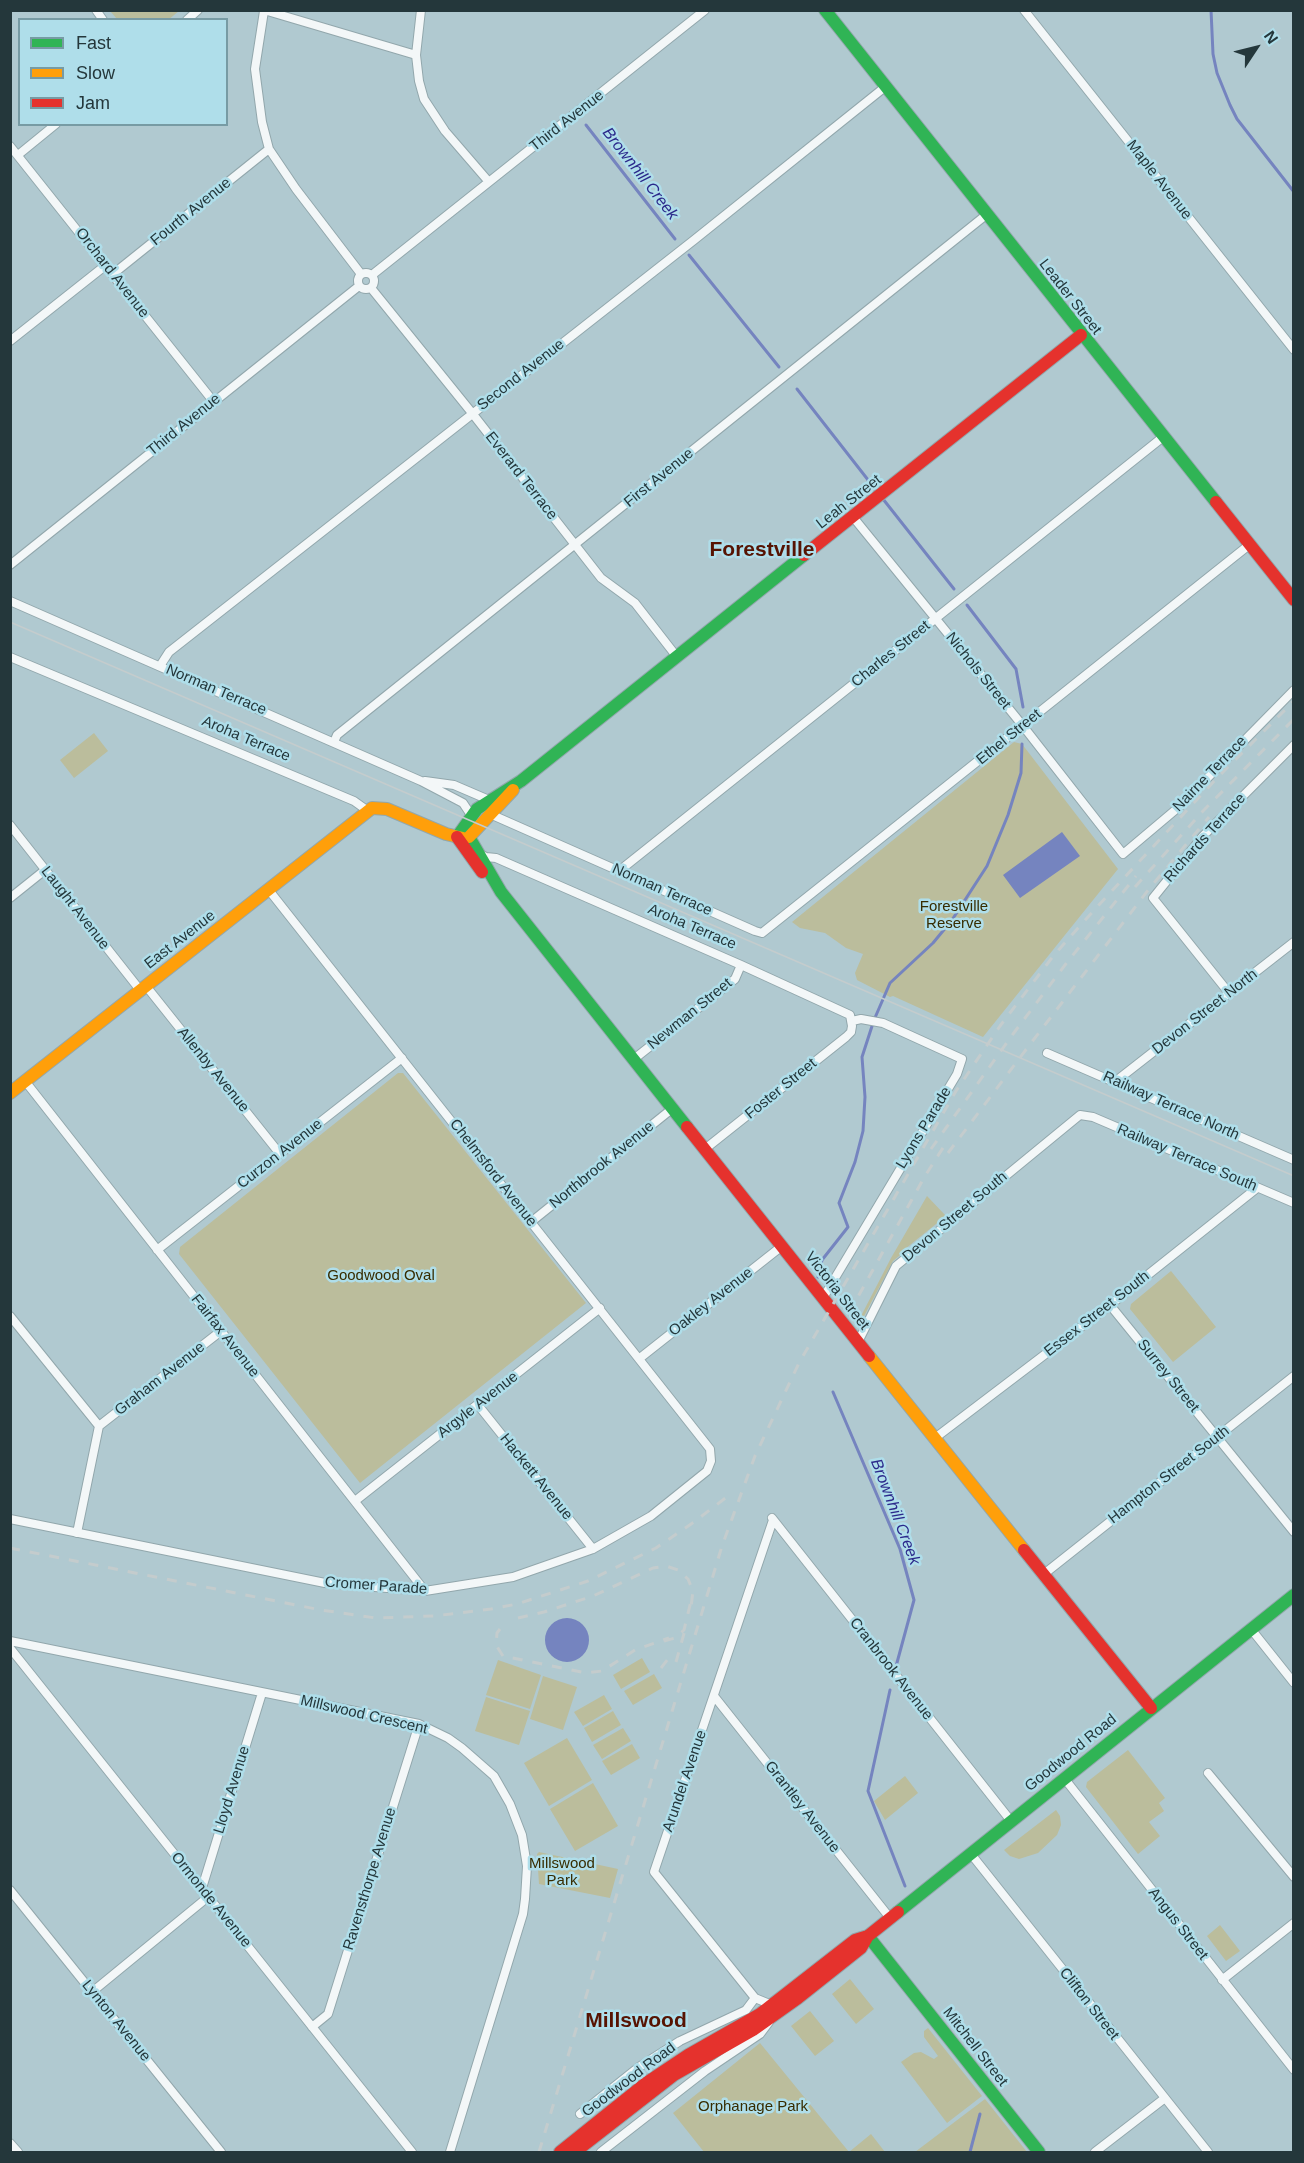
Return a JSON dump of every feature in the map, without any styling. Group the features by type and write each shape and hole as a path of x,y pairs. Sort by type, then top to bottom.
{"street":[{"path":"421,10 416,55 418,81 424,99 445,131 489,182"},
{"name":"Third Avenue","path":"372,275 705,10"},
{"name":"Leader Street","path":"825,10 1293,600"},
{"name":"Maple Avenue","path":"1024,10 1293,350"},
{"path":"361,274 296,189 269,149 262,122 255,69 264,11 416,55"},
{"name":"Second Avenue","path":"160,666 169,652 885,87"},
{"path":"18,155 54,126"},
{"name":"Orchard Avenue","path":"10,146 213,401"},
{"name":"Fourth Avenue","path":"113,274 269,149"},
{"name":"First Avenue","path":"334,742 337,735 986,215"},
{"path":"10,341 106,265"},
{"path":"367,272 372,275 375,281 371,288 366,289 359,286 358,280 361,274 367,272"},
{"name":"Third Avenue","path":"10,565 359,286"},
{"name":"Everard Terrace","path":"371,288 601,578 634,603 677,657"},
{"name":"Leah Street","path":"463,837 490,814 522,781 1082,335"},
{"name":"Charles Street","path":"619,871 1163,437"},
{"name":"Nichols Street","path":"853,518 1023,726 1123,854"},
{"name":"Ethel Street","path":"769,929 1249,545"},
{"name":"Norman Terrace","path":"10,601 421,781 463,803 471,816"},
{"name":"Aroha Terrace","path":"10,657 354,801 368,811 375,807 387,809 463,837"},
{"name":"Nairne Terrace","path":"1123,854 1180,806 1293,690"},
{"name":"Richards Terrace","path":"1229,993 1153,898 1203,836 1293,745"},
{"name":"Norman Terrace","path":"421,781 454,785 489,800"},
{"name":"Leah Street","path":"463,837 471,816 489,800 522,781"},
{"name":"East Avenue","path":"10,1093 368,811"},
{"name":"Norman Terrace","path":"490,814 754,931 762,933 769,929"},
{"name":"Laught Avenue","path":"10,825 143,988"},
{"name":"Victoria Street","path":"463,837 478,853 501,892"},
{"name":"Victoria Street","path":"463,837 473,861 501,892 1151,1708"},
{"name":"Aroha Terrace","path":"478,853 844,1011 850,1015 852,1023"},
{"path":"10,898 45,870"},
{"name":"Chelmsford Avenue","path":"268,889 640,1358 710,1449 711,1461"},
{"name":"Devon Street North","path":"1116,1081 1293,942"},
{"name":"Newman Street","path":"634,1059 735,979 741,965"},
{"name":"Allenby Avenue","path":"143,988 280,1154"},
{"name":"Lyons Parade","path":"823,1298 957,1074 962,1059 883,1023 861,1019 852,1023"},
{"name":"Foster Street","path":"705,1149 846,1037 851,1032 852,1023"},
{"name":"Railway Terrace North","path":"1047,1053 1292,1158"},
{"name":"Curzon Avenue","path":"158,1250 402,1058"},
{"name":"Fairfax Avenue","path":"25,1081 426,1591"},
{"name":"Northbrook Avenue","path":"531,1222 673,1108"},
{"name":"Railway Terrace South","path":"1080,1115 1093,1117 1293,1203"},
{"name":"Devon Street South","path":"858,1342 896,1266 1080,1115"},
{"name":"Essex Street South","path":"935,1438 1110,1305 1257,1188"},
{"name":"Oakley Avenue","path":"640,1358 782,1246"},
{"name":"Surrey Street","path":"1110,1305 1293,1532"},
{"name":"Argyle Avenue","path":"355,1501 600,1308"},
{"path":"10,1316 99,1426 77,1533"},
{"name":"Graham Avenue","path":"99,1426 221,1331"},
{"name":"Hampton Street South","path":"1044,1574 1293,1376"},
{"name":"Hackett Avenue","path":"478,1404 593,1549"},
{"name":"Cromer Parade","path":"10,1519 325,1583 426,1591 513,1577 593,1549 651,1516 707,1471 711,1461"},
{"name":"Arundel Avenue","path":"772,1519 654,1872 755,1998 774,2010"},
{"name":"Cranbrook Avenue","path":"772,1519 1011,1821"},
{"name":"Goodwood Road","path":"560,2152 666,2068 774,2010 861,1948 868,1936 890,1918 1293,1595"},
{"path":"1251,1629 1293,1683"},
{"name":"Millswood Crescent","path":"10,1641 419,1724 448,1737 481,1762 494,1776 517,1821 524,1847 527,1883 523,1914 450,2152"},
{"name":"Ormonde Avenue","path":"10,1648 412,2152"},
{"name":"Lloyd Avenue","path":"201,1888 262,1692"},
{"name":"Grantley Avenue","path":"714,1696 890,1918"},
{"name":"Ravensthorpe Avenue","path":"312,2026 328,2014 419,1724"},
{"path":"1208,1773 1293,1877"},
{"name":"Angus Street","path":"1064,1778 1293,2070"},
{"name":"Clifton Street","path":"971,1854 1208,2152"},
{"name":"Lynton Avenue","path":"12,1895 221,2152"},
{"path":"92,1992 208,1897"},
{"path":"1222,1980 1293,1923"},
{"name":"Goodwood Road","path":"575,2152 658,2086 753,2030 855,1940 868,1936"},
{"name":"Mitchell Street","path":"868,1936 1040,2152"},
{"name":"Mitchell Street","path":"861,1948 888,1961"},
{"path":"579,2114 639,2067 680,2041 746,2010 755,1998"},
{"path":"607,2151 705,2072 760,2034 774,2010"},
{"path":"704,2058 708,2064 705,2072"},
{"path":"1095,2152 1165,2098"},
{"path":"10,2143 18,2152"}],"green space":[{"path":"110,11 179,11 170,18 116,18"},
{"path":"94,733 108,751 74,778 60,760"},
{"name":"Forestville Reserve","path":"1014,742 1022,744 1118,869 983,1037 893,996 890,997 857,980 855,973 863,954 846,948 825,933 800,928 792,922"},
{"name":"Goodwood Oval","path":"398,1073 403,1073 586,1303 360,1483 179,1254 180,1247"},
{"path":"927,1196 946,1216 893,1261 862,1320 860,1318 891,1258"},
{"path":"1171,1271 1216,1327 1173,1362 1130,1309 1131,1304"},
{"path":"642,1658 650,1672 621,1689 613,1675"},
{"path":"498,1660 541,1675 530,1709 486,1695"},
{"path":"654,1674 662,1688 633,1705 624,1691"},
{"path":"543,1676 577,1687 563,1730 530,1719"},
{"path":"604,1695 612,1709 583,1726 574,1712"},
{"path":"486,1697 530,1711 519,1745 475,1731"},
{"path":"613,1711 621,1725 592,1742 584,1728"},
{"path":"623,1728 631,1741 602,1759 593,1745"},
{"path":"567,1738 592,1780 549,1806 524,1763"},
{"path":"632,1744 640,1758 611,1775 602,1761"},
{"path":"1128,1750 1165,1798 1159,1803 1164,1811 1149,1822 1160,1836 1138,1854 1086,1787 1087,1782"},
{"path":"905,1776 918,1793 885,1820 874,1801"},
{"path":"593,1783 618,1826 575,1851 550,1809"},
{"path":"1056,1810 1060,1816 1061,1825 1057,1835 1038,1853 1019,1859 1010,1856 1004,1850"},
{"name":"Millswood Park","path":"539,1852 618,1869 610,1898 539,1884 537,1854"},
{"path":"1220,1925 1240,1951 1226,1961 1207,1936"},
{"path":"850,1979 874,2009 856,2024 832,1994"},
{"path":"810,2011 834,2041 815,2056 791,2026"},
{"path":"928,2028 982,2096 947,2123 901,2062 914,2053 921,2052 934,2059 938,2056 924,2037 924,2031"},
{"name":"Orphanage Park","path":"760,2043 849,2152 704,2152 673,2113"},
{"path":"985,2099 1027,2152 915,2152"},
{"path":"871,2134 885,2152 849,2152"}],"water":[{"path":"1062,832 1080,856 1020,898 1003,875"},
{"path":"567,1618 575,1619 583,1624 588,1632 588,1648 583,1656 575,1661 567,1662 559,1661 551,1656 546,1648 545,1640 546,1632 551,1624 559,1619"}],"waterway":[{"path":"1211,10 1213,54 1217,73 1230,105 1237,119 1294,192"},
{"name":"Brownhill Creek","path":"586,125 675,239"},
{"name":"Brownhill Creek","path":"689,255 779,367"},
{"name":"Brownhill Creek","path":"797,389 872,485"},
{"name":"Brownhill Creek","path":"883,499 954,589"},
{"name":"Brownhill Creek","path":"967,605 1016,669 1023,707"},
{"name":"Brownhill Creek","path":"818,1277 822,1260 848,1227 839,1203 855,1162 863,1131 865,1097 862,1057 874,1020 890,983 933,943 952,920 987,866 1008,815 1021,773 1022,744"},
{"name":"Brownhill Creek","path":"833,1392 900,1549 914,1600 895,1670"},
{"name":"Brownhill Creek","path":"890,1690 868,1791 905,1886"},
{"name":"Brownhill Creek","path":"970,2152 980,2114"}],"tram line":[{"path":"10,622 1294,1176"}],"railway":[{"path":"539,2152 722,1546 755,1456 799,1363 956,1091 1000,1026 1054,955 1096,908 1217,778 1294,701"},
{"path":"1135,887 1203,811 1294,719"},
{"path":"948,1153 1149,889 1209,817"},
{"path":"931,1149 1013,1034 1136,876"},
{"path":"849,1313 925,1176 948,1140"},
{"path":"10,1548 321,1610 376,1618 434,1616 517,1604 588,1581 656,1548 732,1493"},
{"path":"518,1618 593,1596 653,1568 666,1566 678,1570 688,1579 693,1591 691,1607"},
{"path":"664,1641 675,1638 684,1630 691,1601"},
{"path":"500,1629 497,1633 496,1645 503,1656 586,1673 602,1671 635,1650 669,1638"},
{"path":"676,1662 685,1630"},
{"path":"661,1668 668,1659"}],"traffic: fast":[{"path":"825,10 1216,502"},
{"path":"457,837 477,809 521,781 804,555"},
{"path":"469,837 501,892 687,1127"},
{"path":"898,1912 1294,1595"},
{"path":"868,1936 1039,2152"}],"traffic: slow":[{"path":"469,837 513,790"},
{"path":"10,1093 372,808 387,809 446,834 463,838"},
{"path":"869,1356 1024,1550"}],"traffic: jam":[{"path":"804,555 1081,335"},
{"path":"1216,502 1294,600"},
{"path":"457,837 482,872"},
{"path":"687,1127 869,1356"},
{"path":"1024,1550 1151,1708"},
{"path":"560,2152 646,2083 688,2055 760,2014 855,1940 868,1936 898,1912"},
{"path":"575,2152 674,2075 753,2030 798,1998 861,1948 868,1936"}],"district":[{"name":"Forestville","path":"762,550"},
{"name":"Millswood","path":"636,2021"}]}
